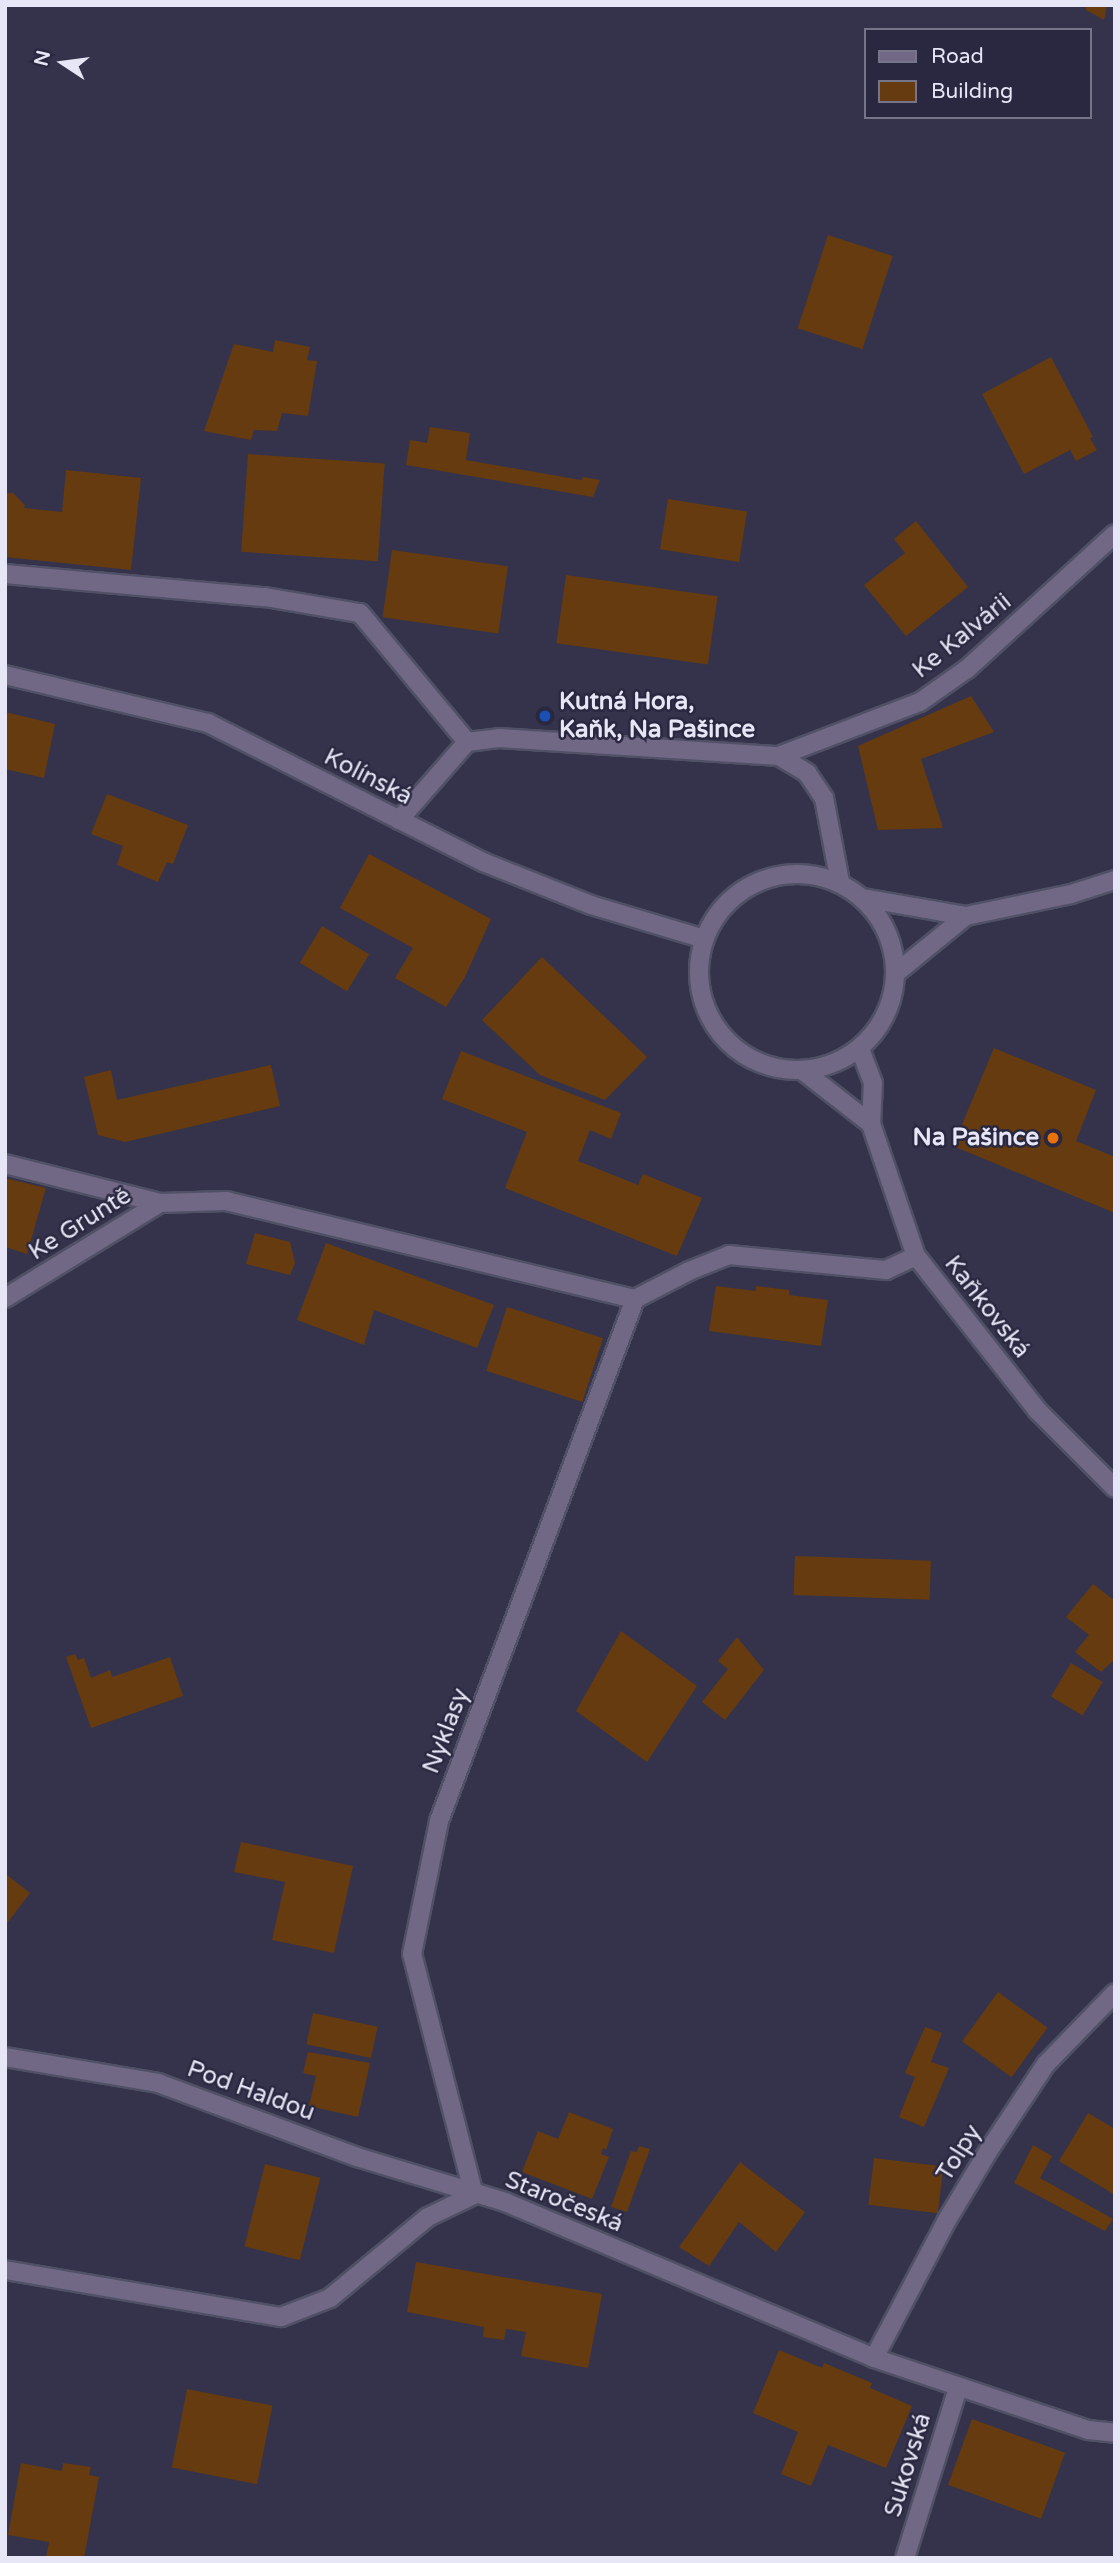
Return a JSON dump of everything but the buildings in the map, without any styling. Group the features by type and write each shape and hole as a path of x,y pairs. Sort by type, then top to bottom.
{"street":[{"name":"Ke Kalvárii","path":"779,755 920,702 967,669 1115,534"},
{"path":"5,573 265,597 360,613 467,742"},
{"name":"Kolínská","path":"5,675 208,723 483,862 591,905 704,939"},
{"path":"399,820 467,742 513,739 779,755 807,773 824,798 840,882"},
{"path":"786,873 800,873 840,882 863,898 881,919 893,944 897,973 892,1001 879,1028 860,1049 833,1065 803,1071 770,1067 742,1054 718,1031 703,1003 698,971 704,939 717,914 736,894 760,880 786,873"},
{"path":"863,898 966,916 1071,894 1115,880"},
{"path":"897,973 966,916"},
{"path":"860,1049 873,1083 871,1124"},
{"path":"803,1071 871,1124"},
{"name":"Kaňkovská","path":"871,1124 916,1256 1037,1410 1115,1488"},
{"path":"5,1164 160,1203"},
{"name":"Ke Gruntě","path":"5,1298 160,1203 226,1201 635,1299"},
{"path":"635,1299 689,1271 729,1255 886,1270 916,1256"},
{"name":"Nyklasy","path":"474,2194 412,1954 439,1821 635,1299"},
{"name":"Tolpy","path":"874,2358 947,2220 1046,2064 1115,1993"},
{"name":"Pod Haldou","path":"5,2057 158,2083 357,2157 474,2194"},
{"name":"Staročeská","path":"5,2270 281,2318 330,2298 428,2217 474,2194 505,2202 874,2358 1088,2430 1115,2433"},
{"name":"Sukovská","path":"905,2558 958,2388"}],"place":[{"name":"Kutná Hora, Kaňk, Na Pašince","path":"545,716"},
{"name":"Na Pašince","path":"1053,1138"}]}
